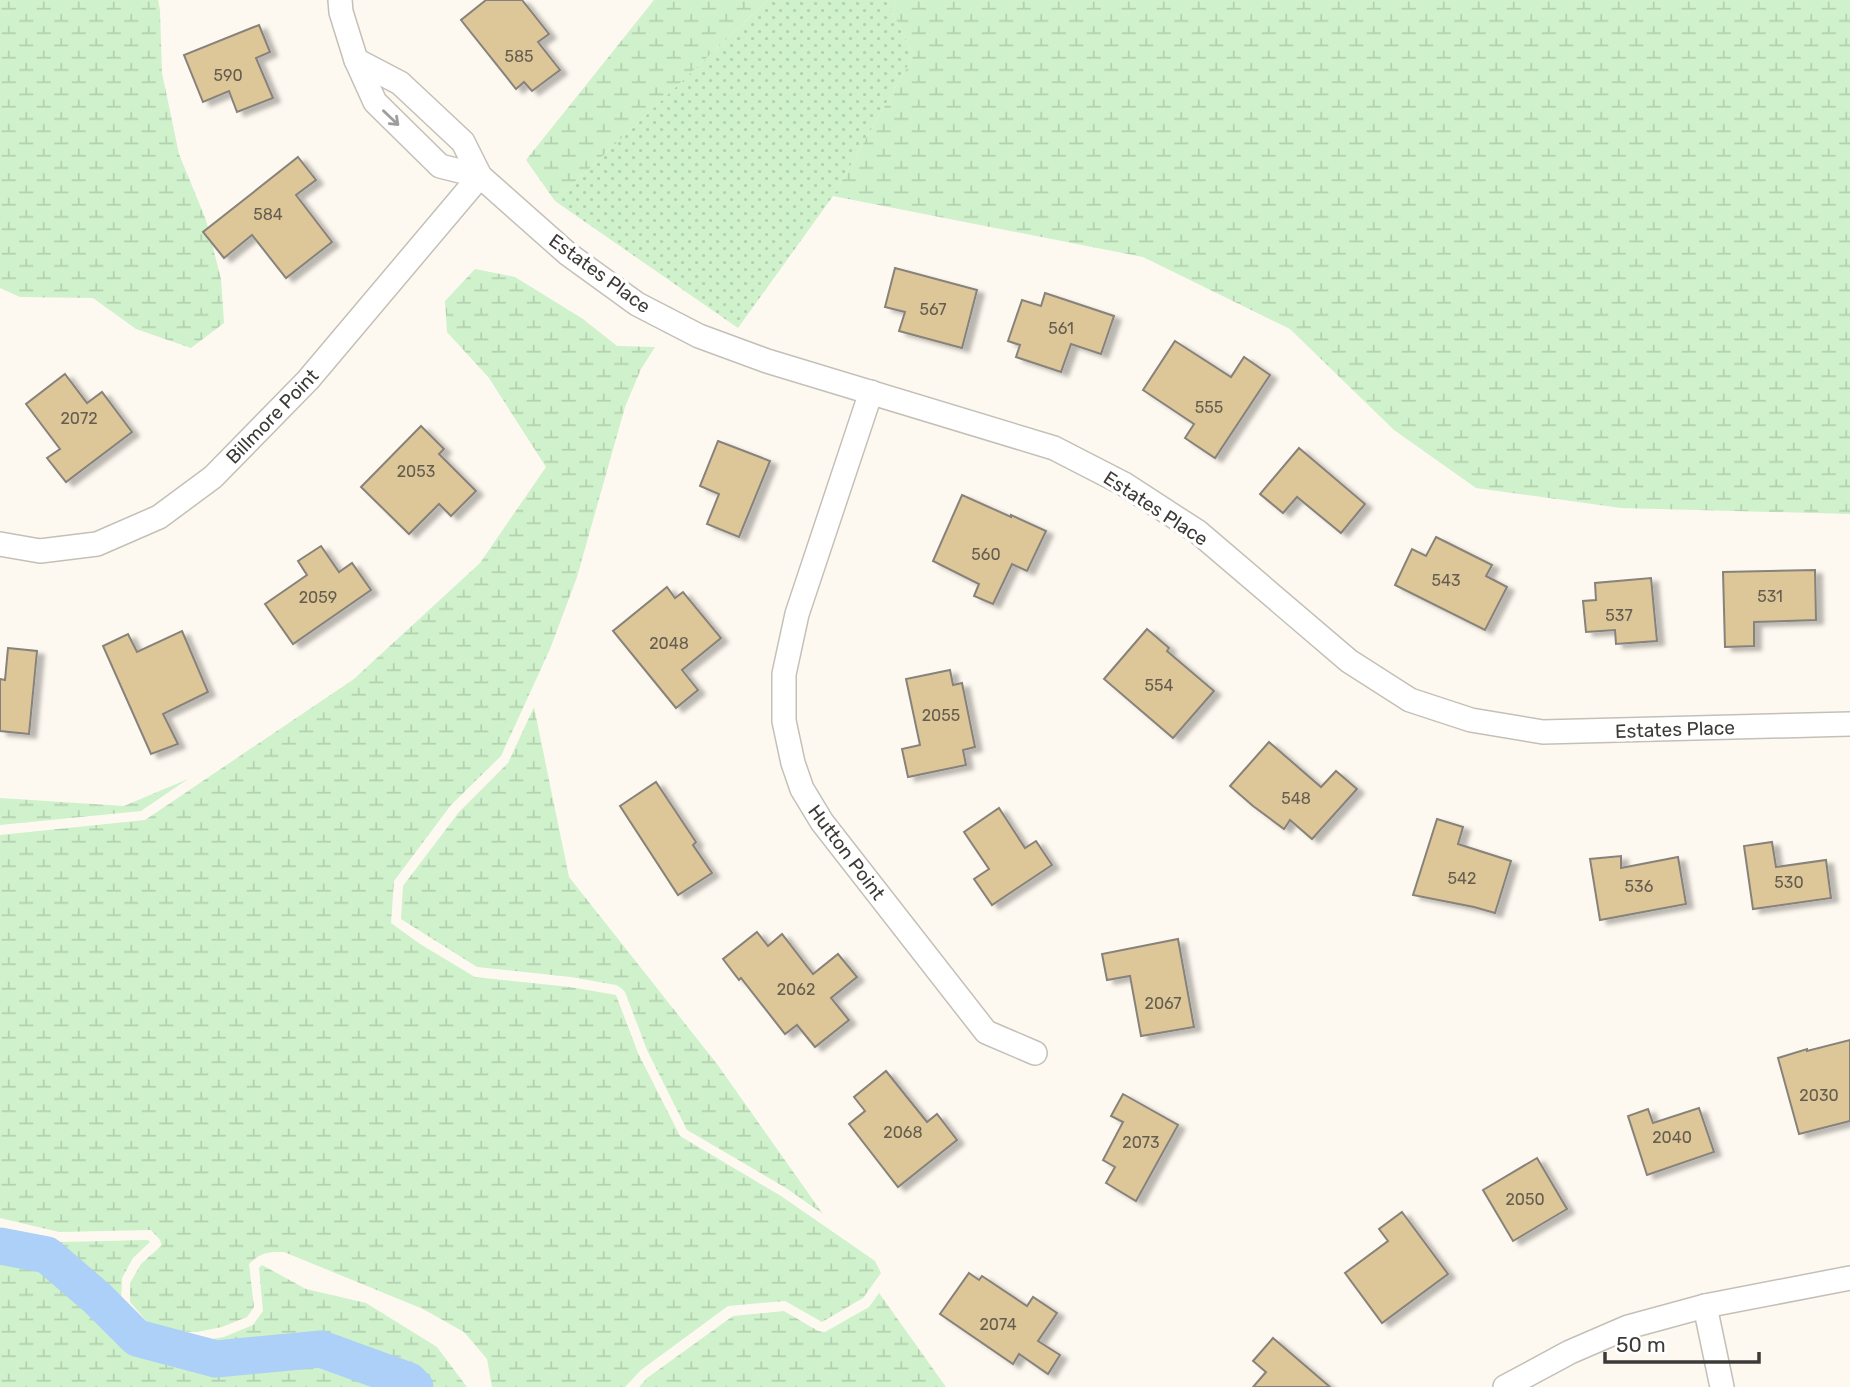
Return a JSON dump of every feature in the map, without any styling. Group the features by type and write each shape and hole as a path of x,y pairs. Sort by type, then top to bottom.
{"street":[{"name":"Estates Place","path":"340,0 341,12 356,60 375,102 440,166 480,176"},
{"name":"Estates Place","path":"356,60 400,83 463,142 480,176 568,254 637,304 699,336 768,360 1054,448 1124,484 1199,532 1349,661 1410,700 1471,720 1543,733 1850,724"},
{"name":"Billmore Point","path":"0,544 40,551 97,544 159,517 213,477 308,380 480,176"},
{"name":"Hutton Point","path":"871,392 797,614 785,674 784,721 793,763 802,789 822,822 986,1032 1035,1053"},
{"path":"1505,1387 1570,1352 1628,1327 1705,1306 1850,1278"},
{"path":"1705,1306 1722,1387"}],"green space":[{"path":"0,0 158,0 162,73 179,154 206,220 221,279 224,323 191,348 136,329 93,298 20,297 0,288"},
{"path":"654,0 768,0 555,201 526,160"},
{"path":"768,0 886,0 914,55 833,196 738,328 555,201"},
{"path":"886,0 1850,0 1850,514 1621,508 1476,488 1394,430 1290,329 1143,257 833,196 914,55"},
{"path":"475,269 515,277 583,319 617,346 655,347 641,369 625,407 577,577 550,649 501,756 451,805 394,881 391,923 475,977 570,987 616,995 638,1053 680,1136 781,1196 875,1261 881,1273 863,1298 822,1322 785,1301 728,1306 641,1370 625,1387 492,1387 487,1359 464,1332 423,1309 284,1252 265,1254 249,1264 254,1307 247,1317 222,1327 197,1332 173,1331 150,1325 130,1302 130,1283 141,1264 162,1245 151,1230 59,1232 0,1218 0,835 145,820 354,679 480,563 546,467 489,378 447,332 445,301"},
{"path":"534,707 569,877 717,1064 823,1214 786,1188 687,1130 647,1050 625,992 621,988 571,977 477,967 401,919 403,886 459,812 508,763"},
{"path":"188,779 141,811 0,825 0,798 124,806"},
{"path":"0,1228 60,1242 148,1240 150,1242 133,1258 122,1278 121,1304 145,1333 171,1340 198,1341 224,1337 253,1325 263,1311 259,1268 262,1265 306,1289 366,1303 437,1347 467,1387 0,1387"},
{"path":"879,1293 946,1387 639,1387 647,1378 733,1316 784,1311 818,1331 825,1332 869,1307"}],"building":[{"path":"486,0 522,0 549,34 538,42 560,70 532,91 524,82 516,89 461,20"},
{"path":"259,25 270,52 256,58 273,98 237,112 229,91 203,102 184,55"},
{"path":"298,157 316,180 296,195 332,242 286,278 252,235 224,258 203,232"},
{"path":"895,268 977,290 962,348 899,331 905,312 885,307"},
{"path":"1045,293 1114,316 1101,354 1071,344 1061,372 1016,357 1020,345 1008,341 1022,300 1041,306"},
{"path":"1175,341 1231,377 1244,357 1270,375 1215,458 1185,438 1194,424 1143,390"},
{"path":"65,374 87,403 102,392 132,432 66,482 47,458 60,449 26,404"},
{"path":"421,426 444,449 439,454 476,491 451,516 439,504 409,534 361,487"},
{"path":"718,441 770,461 739,537 707,524 719,494 700,486"},
{"path":"1299,448 1365,504 1341,533 1297,497 1283,513 1260,494"},
{"path":"962,495 1046,531 1027,571 1012,564 993,604 974,596 979,584 933,561"},
{"path":"1436,537 1492,565 1486,576 1507,587 1485,630 1395,585 1412,549 1426,556"},
{"path":"321,546 339,572 352,563 371,590 293,644 265,604 307,575 298,561"},
{"path":"1815,570 1816,620 1754,622 1754,646 1725,647 1723,572"},
{"path":"1651,578 1657,641 1616,644 1615,630 1586,632 1583,601 1596,600 1595,583"},
{"path":"667,587 675,598 683,592 721,638 682,670 698,690 676,708 613,631"},
{"path":"1147,629 1169,648 1167,651 1214,691 1173,738 1104,679"},
{"path":"182,631 208,692 163,714 178,744 151,754 103,646 128,634 137,652"},
{"path":"8,648 37,651 29,734 0,731 0,679 5,680"},
{"path":"950,670 953,685 962,683 975,747 963,750 966,765 908,777 902,749 920,745 906,679"},
{"path":"1269,742 1321,787 1336,771 1357,789 1312,839 1290,820 1284,829 1230,786"},
{"path":"656,782 696,842 693,845 712,873 678,895 620,806"},
{"path":"999,808 1025,848 1036,841 1052,865 992,905 974,879 989,869 964,832"},
{"path":"1437,819 1463,827 1458,844 1511,861 1495,913 1413,895"},
{"path":"1772,842 1776,867 1826,860 1831,898 1753,909 1744,846"},
{"path":"1621,856 1621,868 1678,857 1686,904 1600,920 1590,859"},
{"path":"757,932 768,946 782,934 813,974 838,954 857,977 831,998 849,1020 815,1047 797,1025 785,1034 723,959"},
{"path":"1178,939 1194,1027 1141,1036 1130,976 1107,980 1102,954"},
{"path":"1850,1040 1850,1121 1799,1134 1778,1058"},
{"path":"886,1071 927,1122 937,1114 957,1140 898,1187 849,1124 865,1111 854,1097"},
{"path":"1123,1094 1178,1125 1136,1201 1106,1183 1115,1167 1103,1160 1123,1122 1111,1116"},
{"path":"1699,1108 1714,1152 1647,1175 1628,1116 1648,1109 1653,1123"},
{"path":"1537,1158 1567,1209 1513,1241 1483,1190"},
{"path":"1402,1212 1448,1274 1382,1323 1345,1273 1388,1241 1379,1229"},
{"path":"969,1273 979,1280 982,1276 1027,1306 1033,1297 1057,1313 1038,1341 1060,1355 1048,1374 1019,1354 1013,1364 940,1314"},
{"path":"1273,1338 1330,1387 1253,1387 1266,1372 1253,1361"}],"waterway":[{"path":"0,1246 47,1255 97,1298 137,1338 216,1359 321,1349 409,1381 415,1387"}]}
